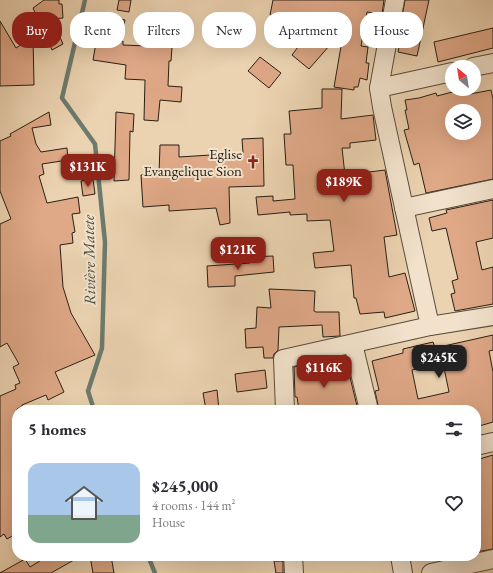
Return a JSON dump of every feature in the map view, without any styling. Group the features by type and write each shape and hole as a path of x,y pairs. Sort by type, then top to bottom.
{"street":[{"path":"395,0 379,88 430,326"},
{"path":"481,65 493,63"},
{"path":"379,88 445,74"},
{"path":"404,208 493,189"},
{"path":"285,405 283,359 430,326 493,316"},
{"path":"353,344 368,405"},
{"path":"481,445 493,442"},
{"path":"481,561 493,558"},
{"path":"293,561 294,573"},
{"path":"401,561 403,573"},
{"path":"430,573 480,561"}],"building":[{"path":"44,0 59,0 59,4 62,4 63,18 62,12 35,12 33,8"},
{"path":"119,0 131,0 129,12 117,10"},
{"path":"273,0 384,0 382,12 360,12 360,48 368,48 366,63 369,63 367,80 360,78 358,87 354,87 354,90 334,87 341,48 352,48 352,12 271,12"},
{"path":"405,0 429,0 423,28 423,12 403,12"},
{"path":"0,21 12,41 12,48 33,48 34,85 0,86"},
{"path":"493,28 493,48 438,62 434,42"},
{"path":"125,45 133,45 133,48 172,48 171,61 169,61 168,86 182,87 181,102 160,100 158,121 144,120 145,80 125,79 126,65 93,60 95,48 125,48"},
{"path":"297,48 327,48 309,69 292,55"},
{"path":"399,48 419,48 417,56 398,52"},
{"path":"260,57 281,73 269,88 248,71"},
{"path":"322,89 342,89 341,119 373,115 376,140 350,143 350,148 342,148 345,175 385,170 397,235 384,237 389,277 405,273 415,311 385,318 384,312 360,314 356,298 354,298 351,265 315,268 313,253 334,251 330,220 307,221 307,214 290,215 290,212 258,215 256,197 273,196 273,201 295,199 293,165 286,165 284,134 291,134 289,111 322,108"},
{"path":"491,90 493,99 493,179 426,193 419,163 414,165 404,130 409,129 405,110 407,110 405,100 436,93 437,96 445,94 445,96 481,96 481,92"},
{"path":"49,112 51,125 32,128 36,144 41,152 67,148 68,160 42,164 44,174 39,176 47,203 78,197 80,213 72,214 75,232 72,233 73,243 60,245 63,287 71,313 95,355 55,372 64,392 48,400 46,395 22,405 12,405 12,536 7,539 4,534 0,537 0,396 16,389 15,385 20,383 13,367 19,364 7,343 0,347 0,224 11,219 0,191 0,141 11,136 10,134"},
{"path":"116,112 134,114 133,132 130,131 129,180 114,181"},
{"path":"263,138 264,186 229,187 230,223 220,225 216,208 169,211 169,205 143,207 141,175 159,174 160,145 179,145 179,157 243,153 242,139"},
{"path":"93,179 95,194 83,196 81,181"},
{"path":"493,200 493,238 476,242 482,270 493,267 493,304 455,311 451,294 455,293 452,281 458,279 446,228 432,231 429,218 447,213 446,210"},
{"path":"273,256 274,272 235,276 235,286 208,287 207,266 250,263 250,257"},
{"path":"269,289 315,291 314,311 339,312 340,336 323,337 322,325 279,327 278,350 274,354 273,358 264,358 263,347 246,348 245,329 256,328 257,307 271,308"},
{"path":"493,335 493,350 489,351 493,372 493,422 481,426 481,405 378,405 375,391 379,390 372,361 403,353 403,349 433,342 435,348","holes":["443,363 449,392 418,399 412,370"]},
{"path":"312,363 313,373 347,365 357,405 298,405 297,397 295,397 294,367"},
{"path":"265,370 267,388 237,392 235,374"},
{"path":"217,390 218,405 205,405 203,393"},
{"path":"493,455 493,549 481,551 481,459"},
{"path":"21,561 26,561 30,567 40,561 72,561 51,573 0,573"},
{"path":"91,561 112,561 114,573 93,573"},
{"path":"274,561 283,561 283,573 276,573"}],"waterway":[{"name":"Rivière Matete","path":"85,0 62,98 95,144 105,242 102,348 88,391 92,405"},
{"name":"Rivière Matete","path":"150,561 155,573"}],"place":[{"name":"Eglise Evangelique Sion","path":"253,162"}]}
